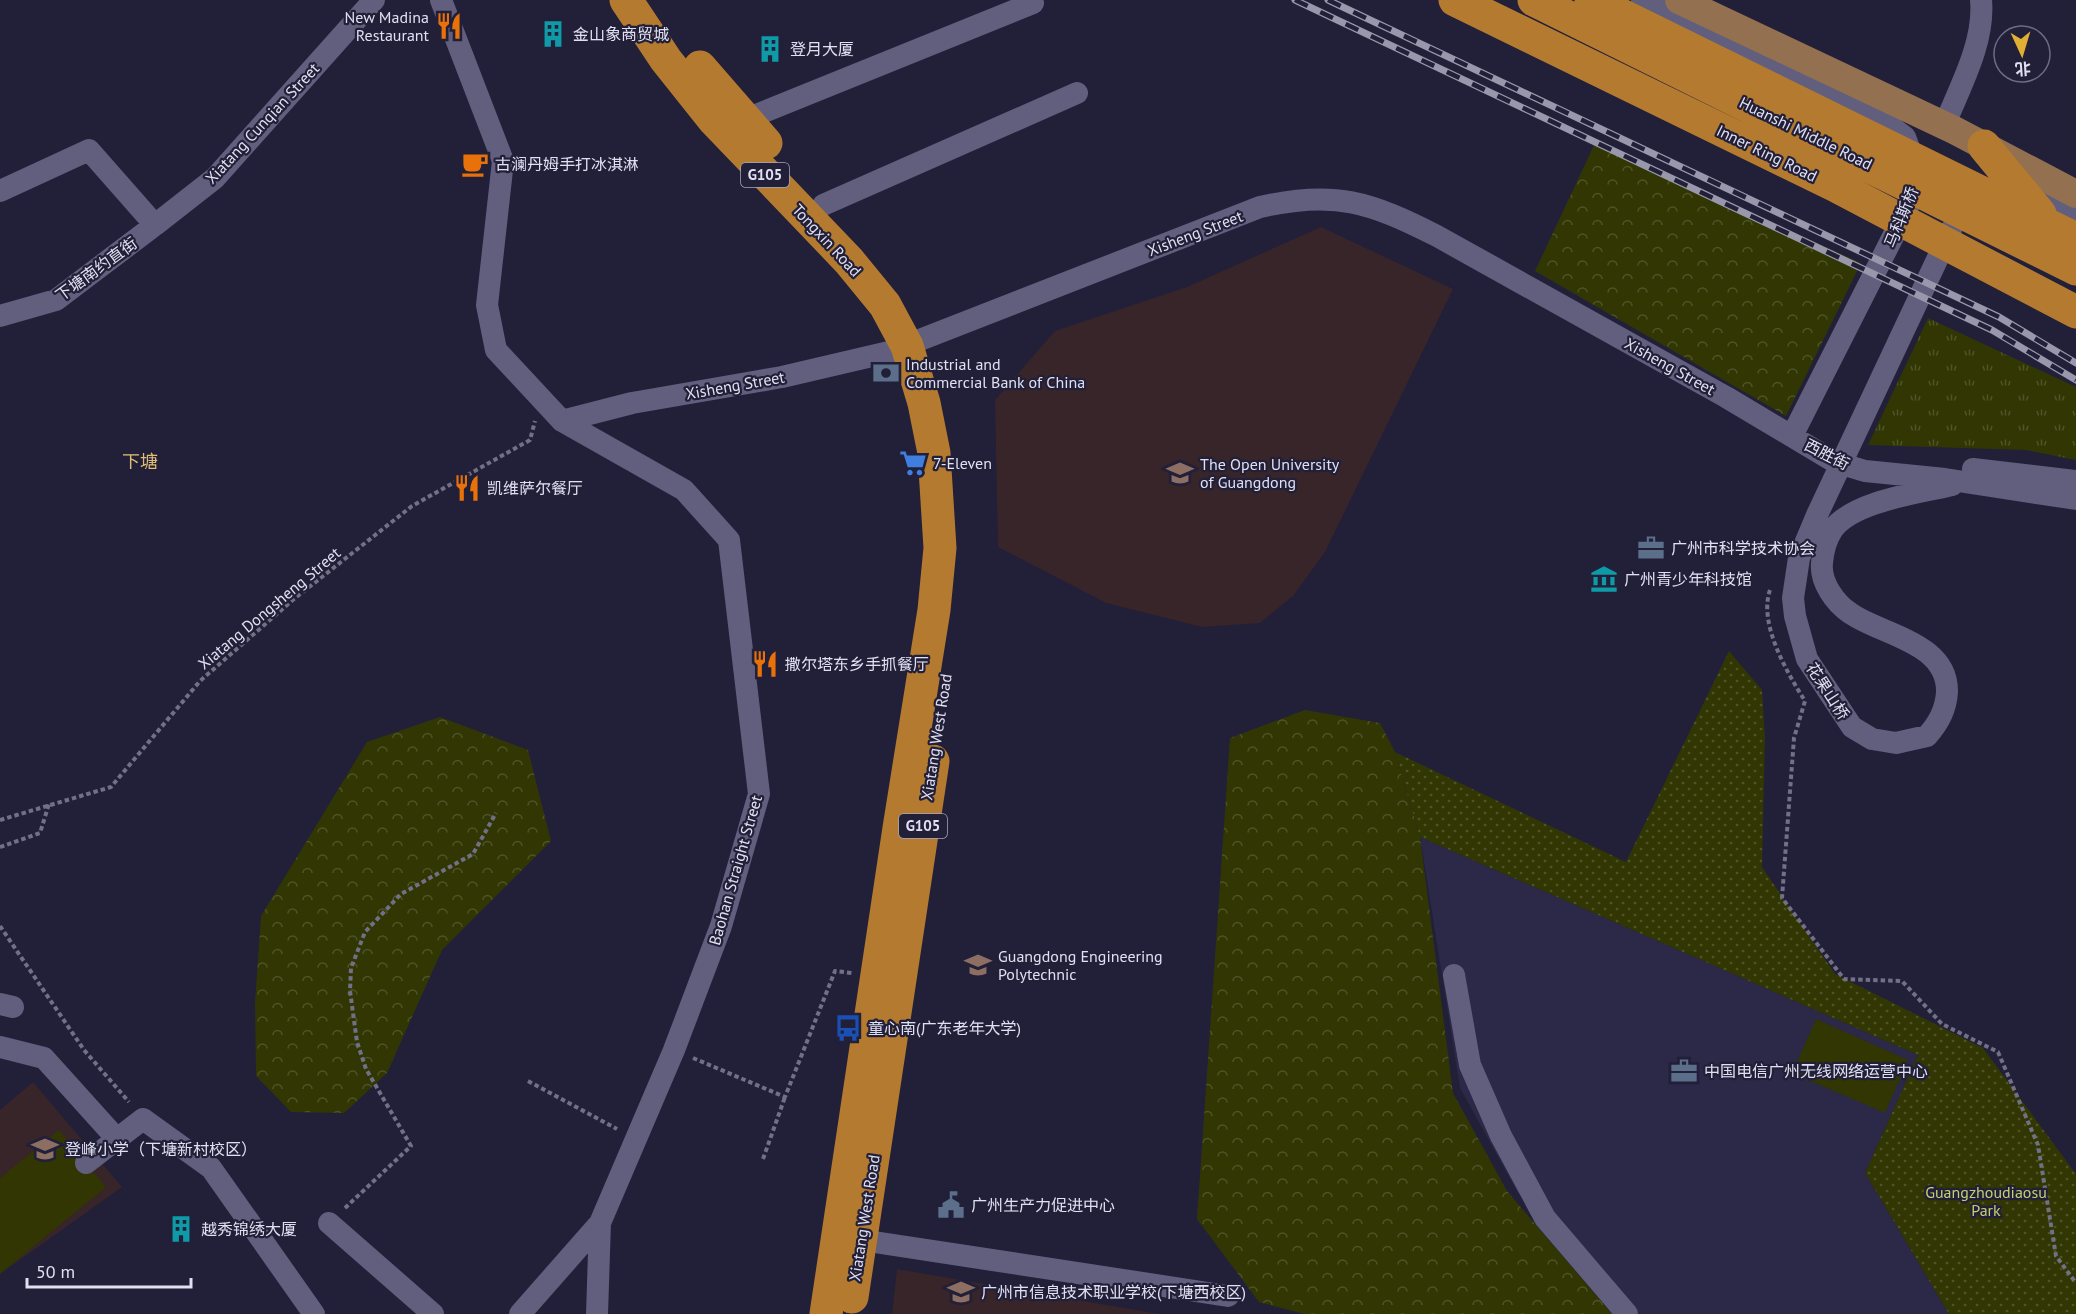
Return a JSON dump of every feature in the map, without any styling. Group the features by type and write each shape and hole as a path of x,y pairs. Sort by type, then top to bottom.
{"highway":[{"name":"Tongxin Road","path":"626,0 666,60 712,119 868,284 916,343"},
{"name":"Tongxin Road","path":"652,0 678,38 744,120 894,284 916,343"},
{"name":"Inner Ring Road","path":"1455,0 1834,185 2076,312"},
{"path":"1480,0 1937,227 2076,303"},
{"name":"Inner Ring Road","path":"1504,0 1919,204 2076,287"},
{"name":"Huanshi Middle Road","path":"1534,0 1961,209 2076,269"},
{"name":"Huanshi Middle Road","path":"1591,0 2067,226"},
{"path":"1984,146 2067,226"},
{"name":"Xiatang West Road","path":"826,1314 934,610 940,548 934,453 916,343"},
{"name":"Xiatang West Road","path":"849,1314 960,571 959,497 943,399 916,343"}],"main road":[{"path":"1679,0 1944,126 2076,194"}],"street":[{"name":"Xiatang Cunqian Street","path":"155,225 215,178 374,0"},
{"name":"Baohan Straight Street","path":"441,0 503,161 487,305 495,350 562,421 684,490 729,540 759,794 721,926 637,1139 600,1223 520,1314"},
{"name":"马科斯桥","path":"1642,0 1889,125 1905,137 1913,151 1916,179 1909,204 1792,436"},
{"path":"1944,126 1968,69 1982,17 1981,0"},
{"path":"744,120 1033,3"},
{"path":"823,205 1077,93"},
{"path":"0,191 89,150 155,225"},
{"name":"花果山桥","path":"1964,482 1868,506 1846,517 1833,528 1824,548 1821,568 1829,592 1842,606 1849,613 1920,646 1944,671 1947,686 1943,713 1927,736 1896,743 1872,739 1852,727 1807,659 1795,616 1793,598 1799,558 1929,274 1964,205 1977,196 1997,189 2013,190 2053,201 2067,226"},
{"name":"Xisheng Street","path":"562,421 632,403 782,377 916,343 1260,207 1309,199 1333,198 1378,208 1429,232 1539,291 1792,436"},
{"name":"下塘南约直街","path":"0,316 56,300 155,225"},
{"name":"西胜街","path":"1792,436 1842,452 1879,458 2076,481"},
{"name":"西胜街","path":"1792,436 1835,462 1853,469 1964,482 2076,499"},
{"path":"1454,975 1470,1065 1501,1136 1545,1218 1627,1314"},
{"path":"0,1047 44,1058 117,1139"},
{"path":"86,1163 143,1119 211,1168 314,1314"},
{"path":"329,1223 433,1314"},
{"path":"597,1314 600,1223"},
{"path":"861,1240 1228,1296"}],"path":[{"name":"Xiatang Dongsheng Street","path":"0,820 111,787 200,681 294,599 412,506 530,440 541,399"},
{"path":"1771,588 1768,598 1772,630 1784,668 1805,701 1794,738 1782,898 1844,979 1902,981 1942,1024 1998,1052 2038,1145 2056,1256 2076,1283"},
{"path":"0,847 40,833 49,804"},
{"path":"329,1223 411,1146 366,1069 357,1042 350,991 351,968 365,932 401,894 473,854 496,813"},
{"path":"0,926 84,1050 143,1119"},
{"path":"763,1160 785,1097 835,971 877,976"},
{"path":"711,1065 785,1097"},
{"path":"528,1081 637,1139"}],"shaded area":[{"name":"The Open University of Guangdong","path":"1321,227 1453,289 1325,552 1293,596 1260,623 1202,627 1106,603 998,547 995,400 1055,331 1187,287"},
{"name":"中国电信广州无线网络运营中心","path":"1420,837 1918,1055 1865,1173 1949,1314 1615,1314 1518,1193 1460,1088"},
{"name":"登峰小学（下塘新村校区）","path":"33,1082 122,1187 0,1274 0,1110"},
{"name":"广州市信息技术职业学校(下塘西校区)","path":"897,1269 1159,1314 892,1314"}],"green space":[{"path":"1595,143 1861,263 1786,416 1535,271"},
{"path":"1928,318 2076,387 2076,460 2026,450 1868,445"},
{"name":"Guangzhoudiaosu Park","path":"1729,651 1762,690 1765,738 1762,867 1835,974 1983,1048 2076,1174 2076,1314 1949,1314 1865,1173 1918,1055 1420,837 1395,752 1626,862"},
{"path":"1305,710 1380,723 1395,752 1420,837 1453,1093 1507,1191 1612,1314 1304,1314 1259,1302 1197,1219 1230,738"},
{"path":"440,717 528,750 551,841 442,950 387,1073 344,1113 291,1112 256,1076 255,1002 261,916 367,742"},
{"path":"1816,1019 1908,1060 1885,1113 1792,1073"},
{"name":"登峰小学（下塘新村校区）","path":"59,1130 106,1187 0,1274 0,1178"}],"railway":[{"path":"1295,0 1992,330 2076,380"},
{"path":"1328,0 1999,317 2076,363"}],"place":[{"name":"New Madina Restaurant","path":"449,26"},
{"name":"金山象商贸城","path":"553,34"},
{"name":"登月大厦","path":"770,49"},
{"name":"古澜丹姆手打冰淇淋","path":"475,164"},
{"name":"Industrial and Commercial Bank of China","path":"886,373"},
{"name":"7-Eleven","path":"913,463"},
{"name":"The Open University of Guangdong","path":"1180,473"},
{"name":"凯维萨尔餐厅","path":"467,488"},
{"name":"广州市科学技术协会","path":"1651,548"},
{"name":"广州青少年科技馆","path":"1604,579"},
{"name":"撒尔塔东乡手抓餐厅","path":"765,664"},
{"name":"Guangdong Engineering Polytechnic","path":"978,965"},
{"name":"童心南(广东老年大学)","path":"848,1028"},
{"name":"中国电信广州无线网络运营中心","path":"1684,1071"},
{"name":"登峰小学（下塘新村校区）","path":"45,1149"},
{"name":"广州生产力促进中心","path":"951,1205"},
{"name":"越秀锦绣大厦","path":"181,1229"},
{"name":"广州市信息技术职业学校(下塘西校区)","path":"961,1292"}],"district":[{"name":"下塘","path":"140,462"}]}
